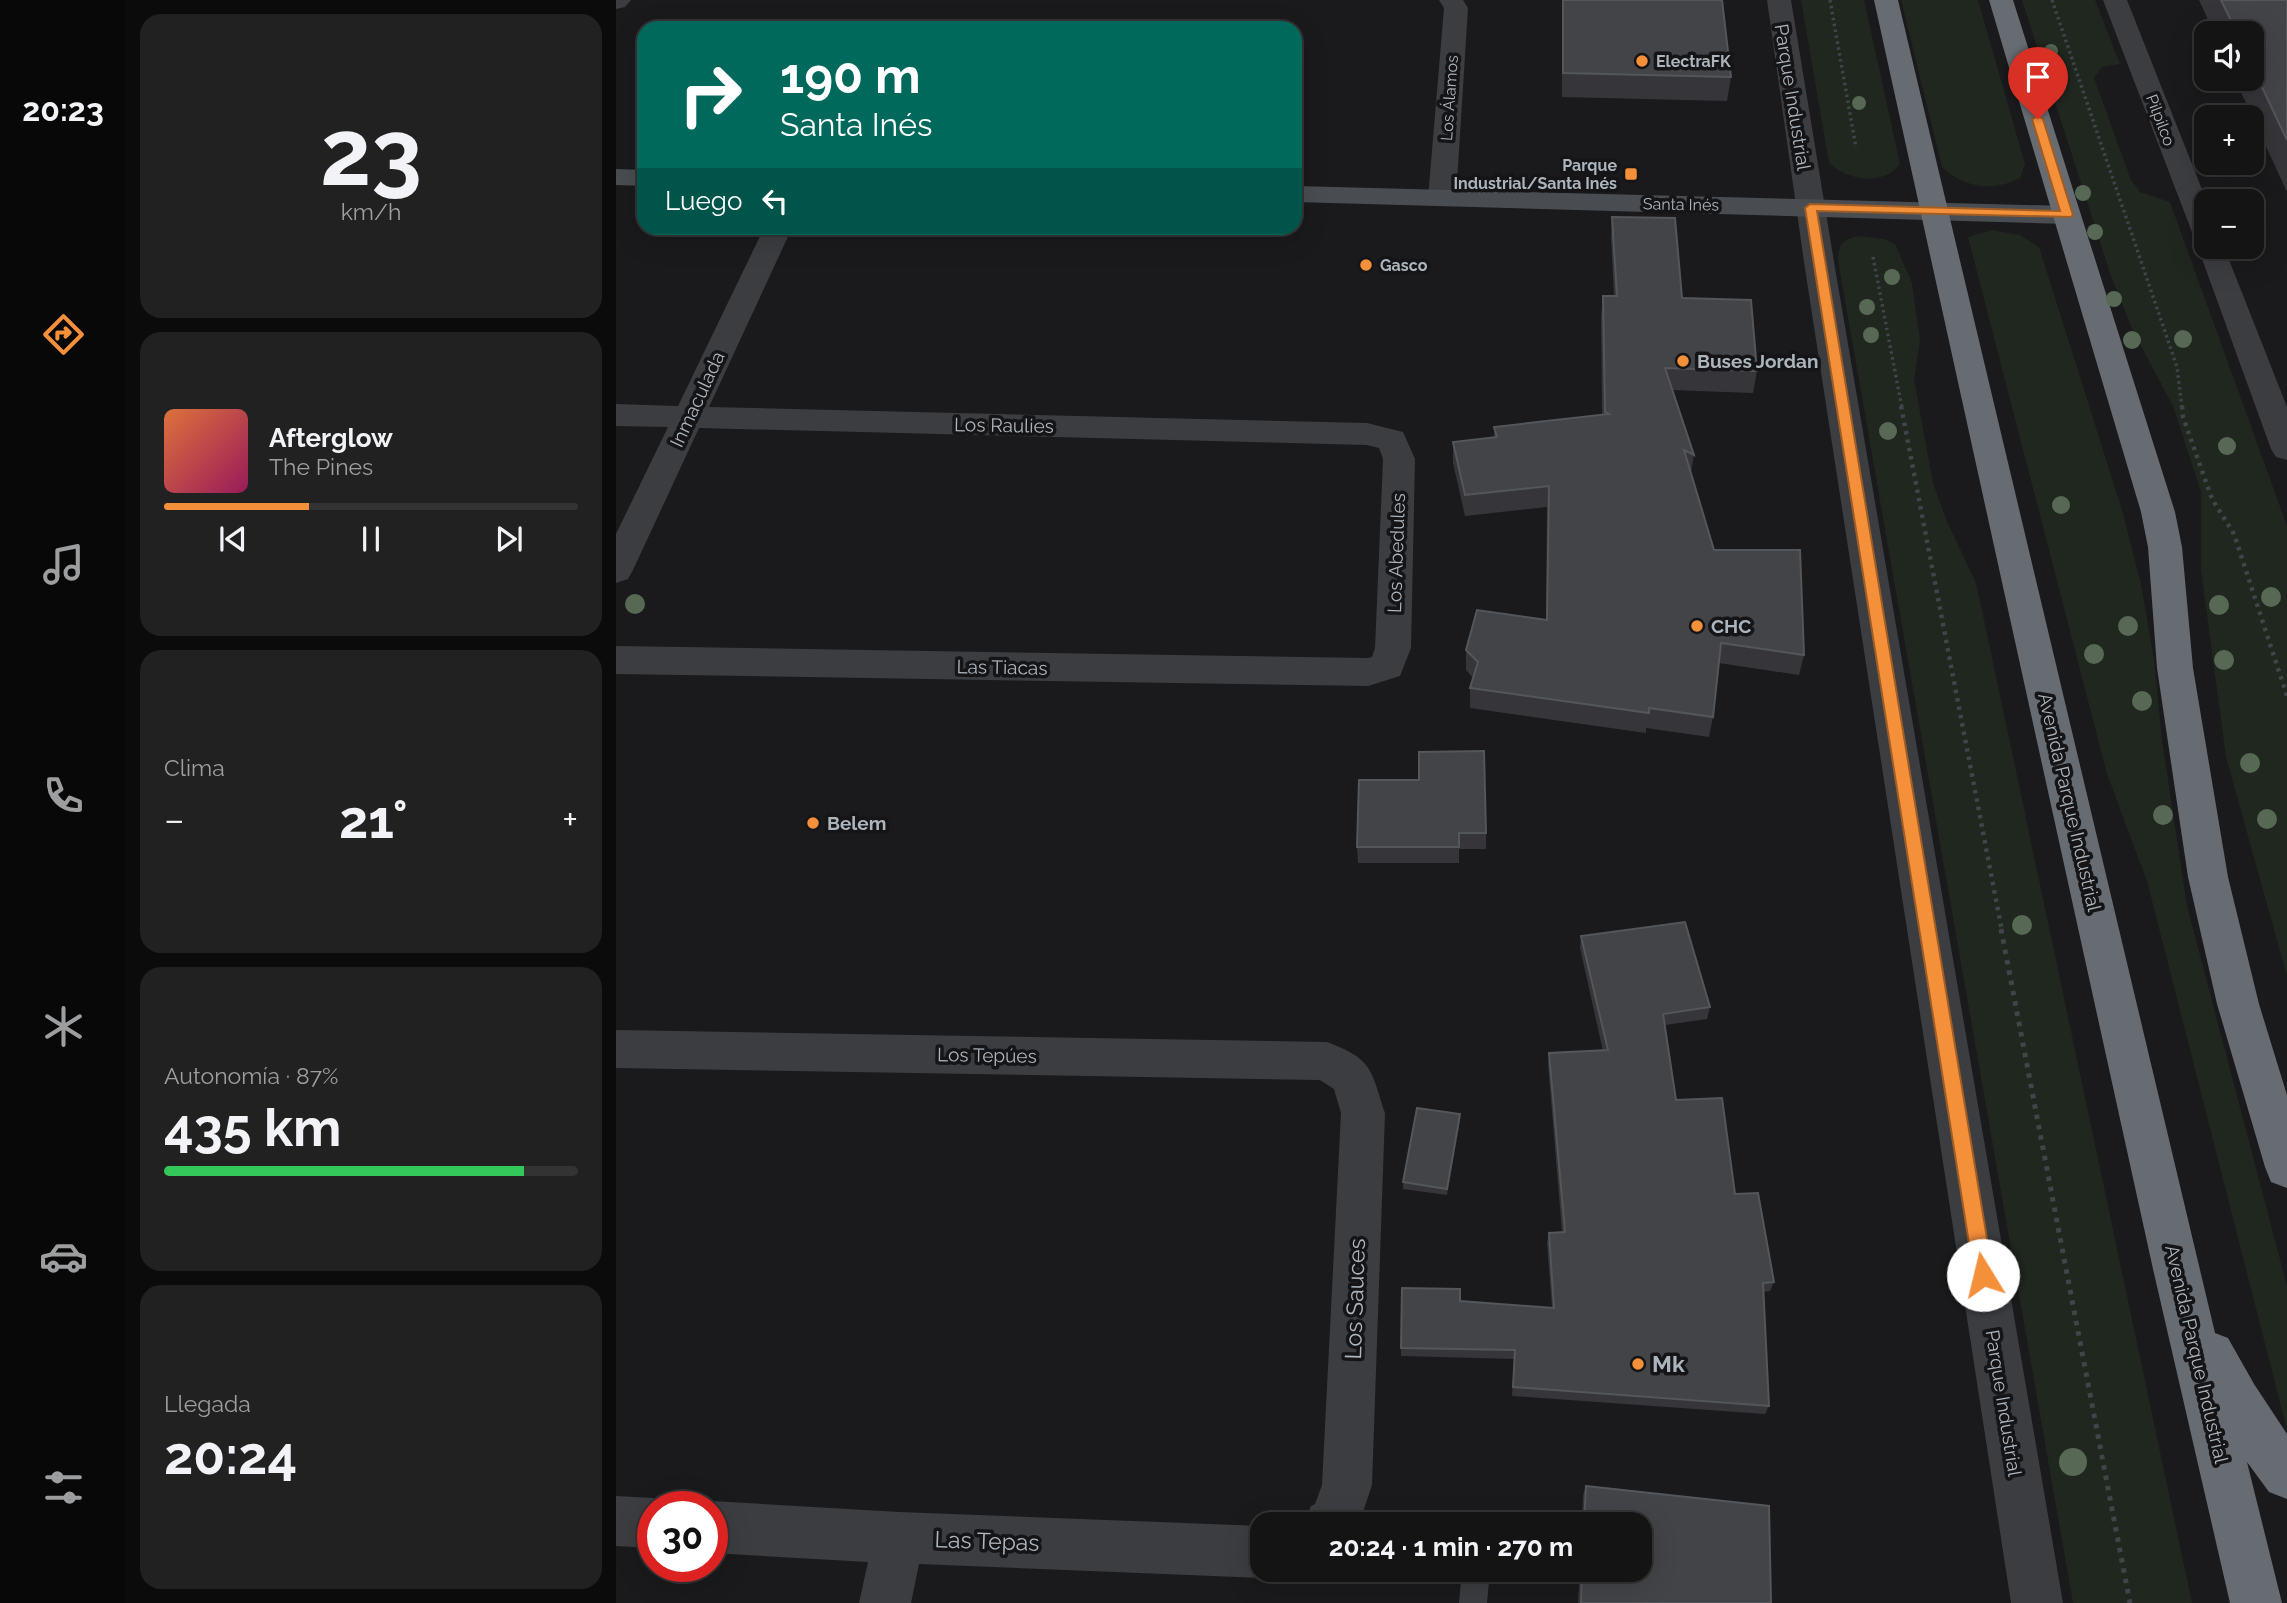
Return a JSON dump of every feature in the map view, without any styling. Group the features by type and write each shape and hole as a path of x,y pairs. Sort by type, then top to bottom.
{"highway":[{"name":"Avenida Parque Industrial","path":"1886,0 2176,1269 2256,1603"},
{"path":"2001,0 2158,512 2165,547 2175,668 2208,877 2238,1004 2287,1167"},
{"path":"2176,1269 2198,1329 2229,1391 2269,1453 2287,1474"}],"main road":[{"path":"616,177 637,178"},
{"name":"Santa Inés","path":"1302,194 2067,215"}],"street":[{"name":"Los Álamos","path":"1442,198 1456,8 1451,0"},
{"name":"Parque Industrial","path":"1779,0 1810,208 2037,1603"},
{"name":"Pilpilco","path":"2115,0 2194,205"},
{"name":"Inmaculada","path":"616,570 775,235"},
{"path":"2215,259 2284,433"},
{"name":"Los Raulies","path":"616,415 1367,434 1392,440"},
{"name":"Los Abedules","path":"1387,666 1393,648 1399,459 1392,440"},
{"name":"Las Tiacas","path":"616,660 1368,672 1387,666"},
{"name":"Los Tepúes","path":"616,1049 1327,1061 1352,1077"},
{"name":"Los Sauces","path":"1337,1512 1348,1485 1363,1112 1352,1077"},
{"path":"616,1521 637,1523"},
{"name":"Las Tepas","path":"728,1528 899,1538 1250,1552"},
{"path":"885,1603 899,1538"}],"lane":[{"path":"1473,1603 1475,1582"}],"path":[{"path":"1830,0 1856,148"},
{"path":"2052,0 2177,367 2183,417 2197,461 2212,499 2234,534 2287,696"},
{"path":"1872,257 2130,1603"}],"shaded area":[{"path":"1801,0 1864,0 1900,164 1884,176 1855,177 1829,163"},
{"path":"1901,0 1978,0 2025,164 2020,178 2000,185 1979,186 1959,180 1942,167"},
{"path":"2022,0 2095,0 2120,64 2102,67 2094,78 2131,180 2140,192 2170,202 2287,526 2287,976 2226,757 2201,570 2201,492 2173,406 2133,331 2111,276"},
{"path":"1992,230 2020,235 2039,247 2122,510 2141,584 2154,659 2162,740 2187,906 2287,1286 2287,1430 2147,881 2107,774 1968,237"},
{"path":"1859,236 1884,239 1895,244 1912,283 1920,340 1914,379 1933,483 1946,519 1975,581 1980,601 2192,1603 2073,1603 1839,266 1838,254 1841,245 1848,239"}],"building":[{"name":"ElectraFK","path":"1563,0 1722,0 1731,77 1563,73"},
{"path":"2221,0 2287,0 2287,140 2264,91 2264,21 2231,21"},
{"path":"1612,217 1675,218 1682,298 1751,300 1757,371 1665,368 1694,455 1684,450 1714,550 1800,550 1804,655 1721,643 1713,717 1649,708 1649,713 1470,688 1478,662 1466,650 1477,610 1547,620 1549,486 1465,495 1453,442 1497,437 1494,427 1609,414 1605,412 1603,296 1617,296"},
{"path":"1484,751 1486,833 1459,833 1459,847 1357,847 1359,780 1419,780 1419,752"},
{"path":"1685,922 1710,1007 1663,1014 1676,1100 1722,1098 1735,1194 1758,1193 1774,1282 1763,1283 1769,1406 1513,1387 1515,1350 1401,1348 1402,1288 1460,1289 1460,1301 1554,1308 1549,1233 1565,1232 1549,1053 1608,1050 1581,936"},
{"path":"1417,1108 1460,1114 1447,1189 1403,1182"},
{"path":"1586,1486 1769,1506 1771,1603 1581,1603 1582,1582 1652,1582 1652,1512 1585,1512"}],"place":[{"name":"ElectraFK","path":"1642,61"},
{"name":"Parque Industrial/Santa Inés","path":"1631,174"},
{"name":"Gasco","path":"1366,265"},
{"name":"Buses Jordan","path":"1683,361"},
{"name":"CHC","path":"1697,626"},
{"name":"Belem","path":"813,823"},
{"name":"Mk","path":"1638,1364"}],"route":[{"path":"1983,1275 1810,208 2067,215 2038,119"}]}
